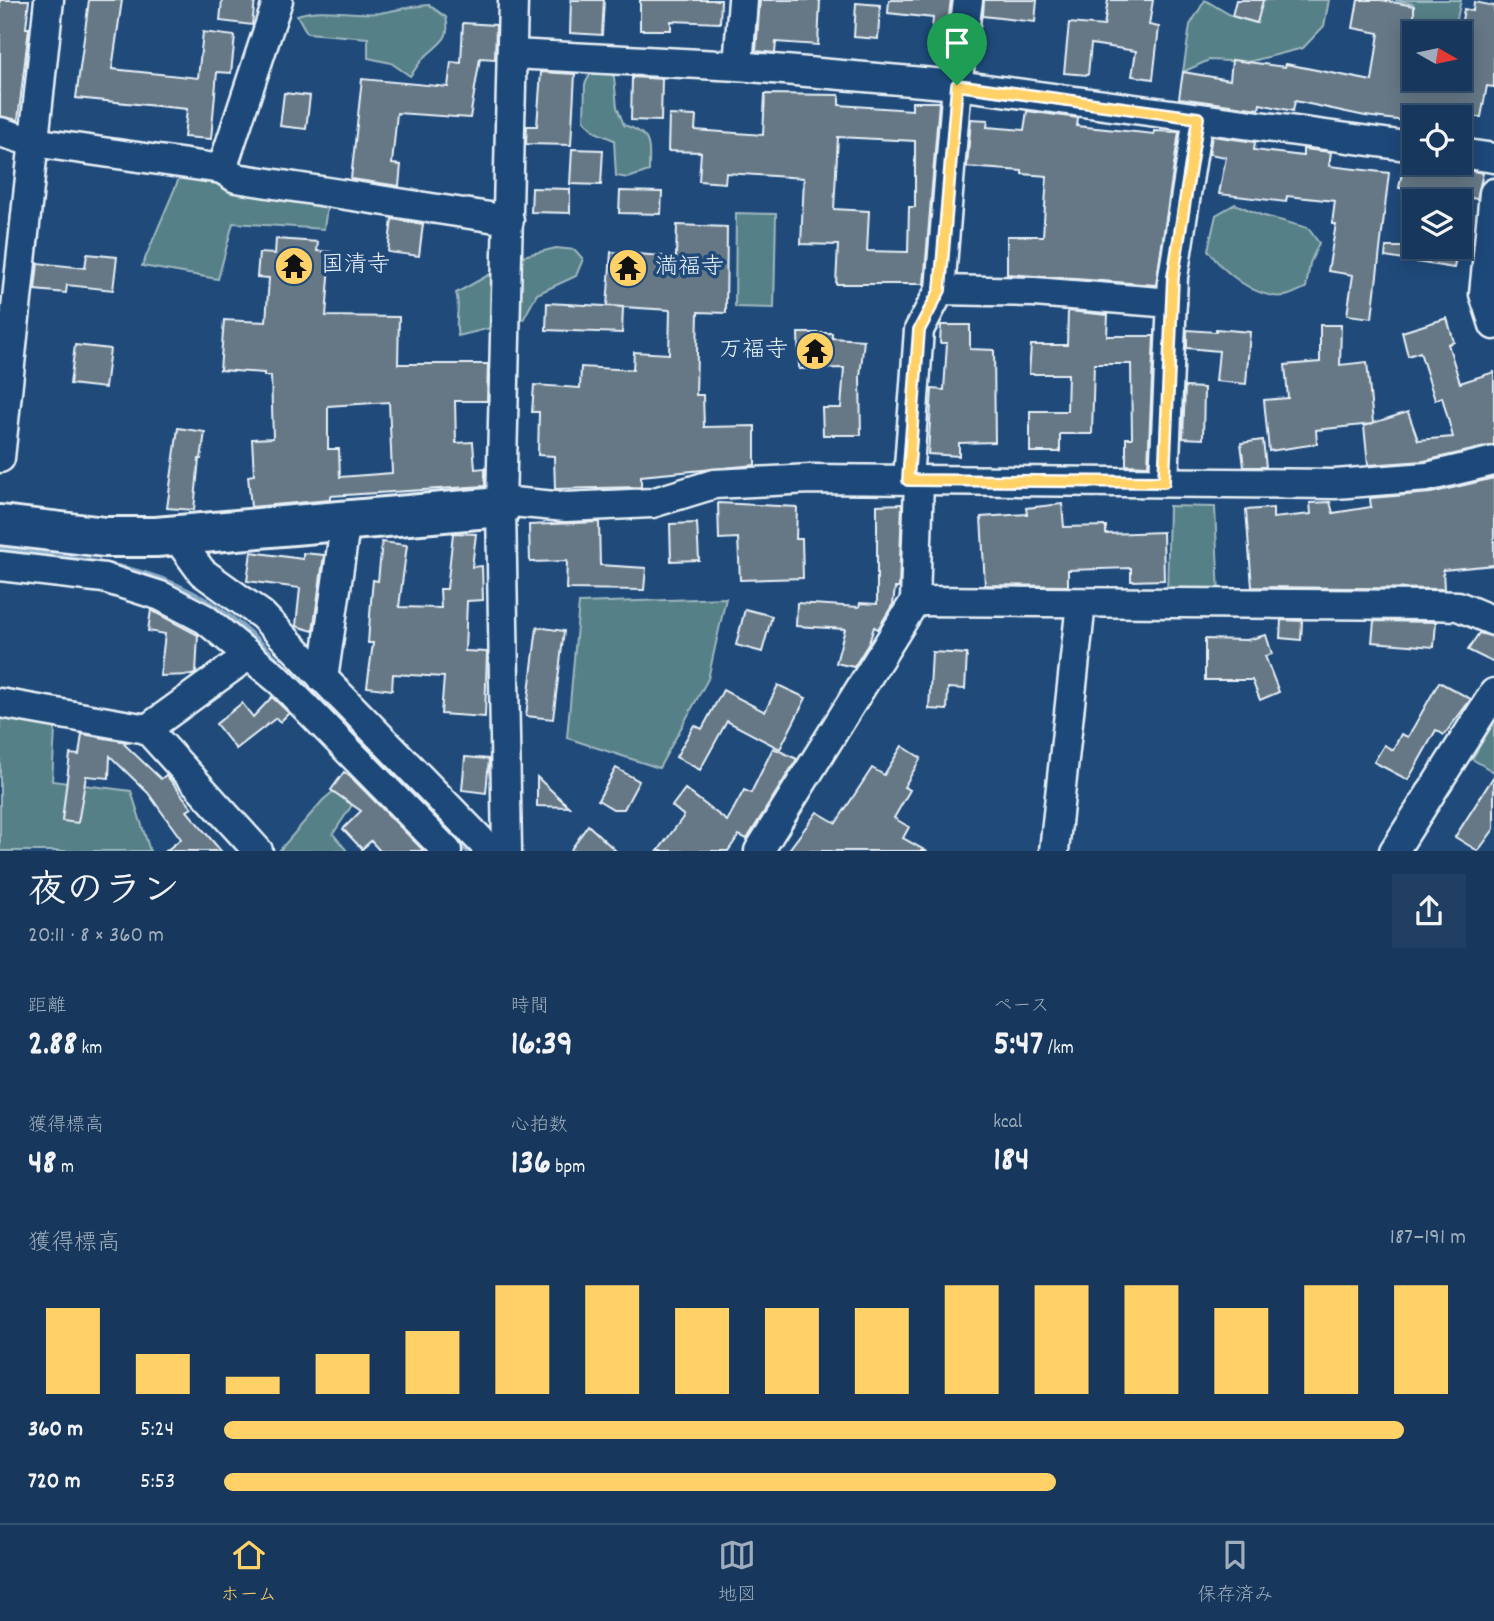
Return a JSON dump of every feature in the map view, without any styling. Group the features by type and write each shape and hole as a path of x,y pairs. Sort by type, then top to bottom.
{"street":[{"path":"0,458 49,0"},
{"path":"222,169 278,0"},
{"path":"507,851 501,504 513,0"},
{"path":"738,66 743,0"},
{"path":"759,851 915,601 914,480 919,330 940,290 957,85 968,0"},
{"path":"513,54 738,66 957,85 1402,145"},
{"path":"1164,482 1172,303 1198,118"},
{"path":"0,132 33,142 222,169 236,178 509,220"},
{"path":"1472,155 1494,158"},
{"path":"1494,193 1484,293 1494,325"},
{"path":"940,290 1034,292 1172,303"},
{"path":"0,525 105,537 175,535 501,504 566,507 652,503 714,484 810,479 1335,484 1427,477 1494,461"},
{"path":"323,679 346,519"},
{"path":"175,535 202,572 262,615 491,851"},
{"path":"0,566 104,579 161,596 205,619 280,681 447,851"},
{"path":"915,601 1458,606 1494,621"},
{"path":"1054,851 1081,603"},
{"path":"148,729 249,655"},
{"path":"1395,851 1494,693"},
{"path":"0,703 148,729 258,851"}],"green space":[{"path":"1205,0 1232,16 1256,23 1263,0 1329,0 1324,26 1303,48 1248,62 1209,60 1183,72 1190,25"},
{"path":"1395,0 1461,0 1457,21 1409,21 1413,4"},
{"path":"429,5 446,17 446,35 410,76 391,63 368,58 368,38 307,33 297,15 317,11 380,13"},
{"path":"598,59 614,77 617,107 624,125 645,136 649,147 649,171 628,178 616,176 614,140 595,132 584,120 585,84"},
{"path":"180,176 329,193 324,229 233,223 218,279 142,266"},
{"path":"1235,204 1261,215 1308,228 1319,243 1310,263 1306,288 1285,296 1263,294 1242,283 1214,258 1208,250 1216,215"},
{"path":"736,213 776,214 774,308 735,307"},
{"path":"556,248 575,250 583,259 576,276 537,294 523,320 458,336 456,293 523,256"},
{"path":"1169,506 1215,507 1219,595 1167,596"},
{"path":"726,598 708,679 659,768 567,738 579,603"},
{"path":"0,703 56,713 52,781 131,791 150,851 0,851"},
{"path":"1494,722 1494,772 1472,759"},
{"path":"356,772 354,802 333,834 347,851 279,851 323,800"}],"building":[{"path":"0,0 29,0 26,28 29,28 18,120 0,116"},
{"path":"89,0 122,0 112,69 198,78 203,32 235,36 231,73 217,72 211,139 184,137 187,109 76,98"},
{"path":"222,0 255,0 252,25 220,21"},
{"path":"571,0 604,0 602,35 570,33"},
{"path":"640,0 721,0 720,23 671,21 671,30 640,30"},
{"path":"760,0 820,0 818,45 776,42 775,53 756,51"},
{"path":"889,0 951,0 944,53 930,52 933,18 888,13"},
{"path":"984,0 1037,0 1035,22 983,16"},
{"path":"1108,0 1153,0 1149,25 1159,27 1153,79 1132,76 1136,51 1091,44 1088,75 1064,73 1069,23 1104,26"},
{"path":"1236,0 1263,0 1257,23 1232,16"},
{"path":"1358,0 1381,0 1414,6 1414,21 1402,21 1402,91 1472,91 1472,21 1462,21 1464,9 1473,11 1474,2 1494,6 1494,87 1487,86 1481,117 1472,117 1472,105 1402,105 1402,121 1365,116 1295,101 1293,111 1260,104 1259,109 1179,98 1183,72 1230,80 1232,60 1285,67 1286,64 1372,81 1379,33 1353,28"},
{"path":"856,3 880,5 878,39 854,37"},
{"path":"463,23 496,25 495,59 480,58 470,118 397,113 392,164 401,165 399,186 351,179 362,79 448,87 451,62 461,63"},
{"path":"541,72 575,74 571,145 526,144 527,126 537,126"},
{"path":"632,77 662,79 661,121 631,120"},
{"path":"284,93 310,96 306,129 280,126"},
{"path":"765,94 839,95 839,105 912,110 912,102 939,102 924,284 836,284 838,245 801,244 804,178 726,173 725,183 699,181 701,152 668,151 669,115 696,116 695,130 763,135","holes":["838,137 915,141 915,207 909,207 908,252 867,251 869,211 834,209"]},
{"path":"1027,111 1078,118 1077,126 1154,134 1154,131 1179,132 1156,285 1007,274 1007,236 1043,236 1047,176 1022,174 1022,171 967,167 971,119 988,120 987,127 1024,130"},
{"path":"1212,136 1255,142 1254,150 1303,156 1303,149 1331,152 1329,166 1389,173 1372,318 1347,315 1353,275 1328,271 1336,224 1332,224 1335,201 1287,196 1286,202 1219,194 1226,157 1209,154"},
{"path":"572,149 603,150 601,185 570,184"},
{"path":"1472,171 1483,173 1477,199 1472,198 1472,189 1399,188 1402,172 1402,175 1472,175"},
{"path":"532,188 570,189 570,213 531,212"},
{"path":"620,191 662,192 661,214 619,213"},
{"path":"392,219 423,224 419,256 388,252"},
{"path":"677,225 727,227 726,313 698,312 696,395 703,395 704,427 755,426 755,465 641,476 641,487 555,489 554,456 538,455 539,412 532,412 534,385 580,388 581,367 633,370 634,352 669,354 670,310 607,306 611,252 676,257"},
{"path":"276,239 318,242 317,251 331,252 326,316 399,317 398,364 488,364 487,401 455,401 456,443 473,442 475,469 485,468 485,486 330,496 330,500 251,507 248,476 254,475 252,439 273,438 271,376 264,376 264,373 220,370 224,320 266,322 269,278 257,277 259,253 275,254","holes":["389,402 392,473 340,477 339,449 328,449 328,406"]},
{"path":"1386,247 1402,247 1402,259 1456,259 1454,268 1385,257"},
{"path":"87,254 117,257 113,290 67,285 66,293 35,290 38,263 85,268"},
{"path":"547,303 623,307 622,333 546,330"},
{"path":"1068,311 1108,315 1107,336 1154,336 1148,466 1126,465 1126,438 1132,438 1131,364 1094,364 1092,434 1060,434 1060,452 1030,452 1030,411 1067,411 1068,374 1029,374 1031,345 1067,345"},
{"path":"1447,318 1454,342 1448,344 1460,383 1494,372 1494,445 1424,461 1368,465 1364,426 1372,424 1316,430 1317,444 1269,451 1264,400 1288,398 1285,365 1320,362 1320,325 1341,325 1340,365 1367,362 1373,423 1408,412 1418,440 1453,437 1442,397 1435,400 1420,352 1408,356 1402,332"},
{"path":"941,325 970,325 970,349 994,350 995,442 959,443 959,456 928,454 932,389 944,390 947,343 940,343"},
{"path":"1216,329 1250,332 1246,384 1216,381 1219,351 1187,348 1187,330 1216,332"},
{"path":"798,333 832,333 832,338 864,340 860,377 861,435 823,435 822,408 841,408 844,368 799,369"},
{"path":"75,345 110,349 105,388 70,384"},
{"path":"1185,387 1204,388 1203,439 1183,438"},
{"path":"178,428 205,432 199,459 194,510 167,508"},
{"path":"1263,440 1266,467 1244,467 1241,443"},
{"path":"1494,478 1494,565 1443,570 1444,589 1252,587 1246,510 1273,508 1273,518 1311,514 1310,503 1330,502 1333,513 1371,507 1370,498 1431,493"},
{"path":"718,503 797,507 796,539 802,539 803,578 740,580 738,538 719,539"},
{"path":"902,504 899,588 895,588 893,604 878,629 874,627 869,643 854,667 836,663 845,629 796,626 797,603 859,607 860,603 877,604 877,505"},
{"path":"1062,504 1064,527 1106,526 1106,534 1163,532 1164,580 1131,581 1131,568 1068,570 1068,586 985,585 981,517 1027,514 1026,508"},
{"path":"599,522 600,565 646,568 644,590 566,589 567,561 530,562 529,525"},
{"path":"697,523 699,560 671,561 670,524"},
{"path":"453,533 476,534 472,567 482,566 483,600 467,601 465,651 487,652 485,717 441,714 444,677 393,674 392,690 367,687 373,643 368,643 373,580 378,581 382,542 407,545 399,607 441,608 440,589 447,589"},
{"path":"251,552 303,559 303,553 324,555 313,631 296,626 300,588 247,581"},
{"path":"745,609 772,616 762,652 736,645"},
{"path":"151,610 198,635 196,673 160,676 165,634 148,631"},
{"path":"1281,620 1302,621 1301,640 1280,638"},
{"path":"1374,621 1436,622 1434,647 1372,642"},
{"path":"537,627 564,631 553,719 526,716"},
{"path":"1479,633 1494,637 1494,663 1468,650"},
{"path":"1266,635 1272,654 1265,656 1279,692 1260,700 1252,680 1205,680 1205,639 1247,640"},
{"path":"932,652 967,654 965,689 948,688 947,710 929,709"},
{"path":"1439,682 1471,699 1444,735 1436,730 1408,780 1374,762 1384,745 1393,750 1401,734 1408,737"},
{"path":"778,685 806,698 780,749 727,721 700,770 676,757 694,725 702,729 723,690 765,712"},
{"path":"272,697 289,713 280,722 276,718 236,749 216,724 242,703 253,717"},
{"path":"82,734 127,742 124,744 161,779 166,775 192,808 187,811 221,851 166,851 181,839 148,793 110,756 109,778 86,776 78,823 62,821 70,754 79,755"},
{"path":"902,746 921,758 904,787 910,790 894,818 909,827 903,838 926,851 788,851 817,812 836,823 872,768 884,775"},
{"path":"773,748 797,759 747,839 739,835 728,851 658,851 684,816 672,806 685,789 727,821 744,790 751,793"},
{"path":"465,757 489,759 486,793 462,790"},
{"path":"616,768 639,781 624,809 613,809 598,800"},
{"path":"344,772 424,851 380,851 371,841 362,849 343,829 361,811 331,790"},
{"path":"1494,776 1494,829 1478,851 1455,837"},
{"path":"537,777 569,807 537,806"},
{"path":"588,825 616,851 570,851"}],"waterway":[{"path":"0,550 120,568 154,577 186,590 217,609 249,634 282,666"},
{"path":"412,796 469,851"}],"place":[{"name":"国清寺","path":"294,266"},
{"name":"満福寺","path":"628,268"},
{"name":"万福寺","path":"815,351"}],"route":[{"path":"957,85 1198,118 1173,277 1164,482 908,480 919,330 940,290 957,85"}]}
